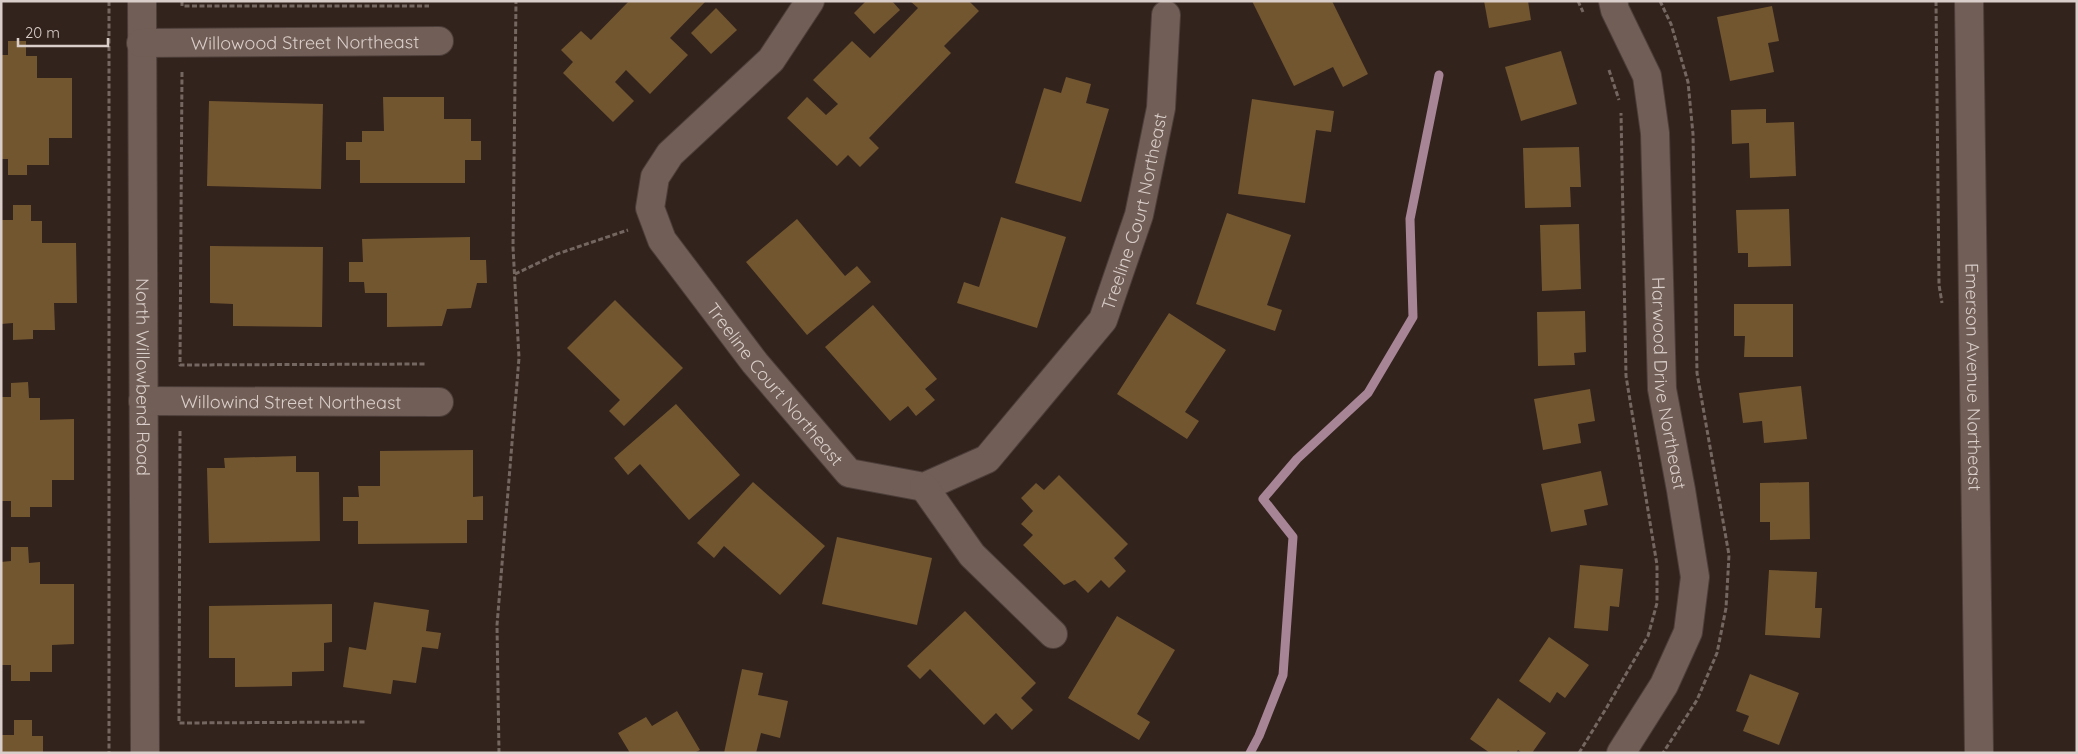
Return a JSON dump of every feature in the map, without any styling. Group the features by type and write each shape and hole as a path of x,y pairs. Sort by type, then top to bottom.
{"street":[{"name":"North Willowbend Road","path":"142,1 144,753"},
{"name":"Treeline Court Northeast","path":"810,1 772,60 670,154 655,177 650,208 662,240 755,363 849,473 924,487 987,460 1104,320 1139,215 1161,108 1166,15"},
{"name":"Harwood Drive Northeast","path":"1613,1 1615,10 1646,76 1655,133 1662,389 1695,577 1688,632 1664,685 1621,753"},
{"name":"Emerson Avenue Northeast","path":"1969,1 1979,753"},
{"name":"Willowood Street Northeast","path":"141,43 439,41"},
{"name":"Willowind Street Northeast","path":"143,401 439,402"},
{"path":"924,487 972,555 1053,634"}],"path":[{"path":"109,1 109,753"},
{"path":"182,1 182,6 429,6"},
{"path":"499,753 498,625 519,358 513,247 516,1"},
{"path":"1578,1 1587,18"},
{"path":"1660,1 1671,24 1688,82 1693,134 1697,373 1729,555 1726,608 1717,653 1697,700 1663,753"},
{"path":"1579,753 1648,636 1657,603 1657,565 1626,376 1621,106 1606,61"},
{"path":"182,68 180,365 427,364"},
{"path":"515,274 557,254 655,221"},
{"path":"180,427 179,723 366,722"}],"building":[{"path":"629,1 706,1 670,38 688,55 650,94 626,70 615,82 634,101 613,122 563,73 573,62 561,50 581,31 591,40"},
{"path":"866,1 892,1 900,10 874,34 854,13"},
{"path":"910,1 969,1 979,11 944,46 951,53 869,138 879,148 860,167 848,155 837,166 787,118 807,97 826,115 838,104 813,80 852,41 870,58 918,8"},
{"path":"1252,1 1332,1 1368,74 1343,87 1333,67 1294,86"},
{"path":"1484,1 1528,1 1531,20 1489,28"},
{"path":"1772,6 1779,41 1768,43 1774,72 1730,81 1717,17"},
{"path":"716,8 737,30 711,54 691,33"},
{"path":"8,41 26,41 26,56 37,56 37,78 72,78 72,138 49,138 49,165 27,165 27,175 8,175 8,159 1,159 1,55 8,55"},
{"path":"1561,51 1577,104 1521,121 1505,67"},
{"path":"1066,77 1091,84 1086,103 1109,109 1081,202 1015,183 1044,88 1061,93"},
{"path":"383,97 444,97 444,119 471,119 471,141 481,141 481,160 465,160 465,183 360,183 360,160 346,160 346,142 362,142 362,131 384,131"},
{"path":"1252,99 1334,111 1331,132 1316,130 1305,203 1238,194"},
{"path":"209,101 323,104 321,189 207,186"},
{"path":"1766,109 1766,123 1794,122 1796,176 1750,178 1749,143 1732,144 1731,110"},
{"path":"1579,147 1581,187 1570,187 1571,207 1525,208 1523,148"},
{"path":"13,205 31,205 31,221 42,221 42,243 76,243 77,303 54,303 55,330 33,330 33,339 13,340 13,323 1,324 1,220 13,220"},
{"path":"1789,209 1791,266 1748,267 1748,253 1738,253 1736,210"},
{"path":"1227,213 1291,235 1267,305 1282,310 1275,331 1196,304"},
{"path":"1001,217 1066,237 1037,328 957,303 964,282 979,287"},
{"path":"797,219 845,276 857,266 871,282 807,335 746,262"},
{"path":"1579,224 1581,289 1542,291 1540,225"},
{"path":"470,237 470,260 486,260 487,283 477,283 471,308 447,309 442,326 387,327 387,293 365,293 364,282 349,282 349,262 363,262 362,239"},
{"path":"210,246 323,247 322,327 233,326 233,304 210,303"},
{"path":"615,300 683,368 624,426 609,411 620,400 567,348"},
{"path":"1734,304 1793,304 1793,357 1744,357 1745,336 1734,336"},
{"path":"873,305 937,379 925,389 935,400 916,416 908,406 890,421 825,347"},
{"path":"1585,311 1586,352 1574,353 1575,365 1538,366 1537,312"},
{"path":"1169,313 1226,350 1185,412 1199,421 1187,439 1117,394"},
{"path":"28,382 29,398 40,398 40,420 74,419 74,480 52,480 52,507 30,507 30,517 11,517 11,501 1,501 1,397 11,397 11,383"},
{"path":"1801,386 1807,439 1764,443 1762,421 1743,423 1739,393"},
{"path":"1590,389 1595,421 1578,424 1581,443 1543,450 1534,399"},
{"path":"676,404 740,475 689,520 640,464 628,475 614,458"},
{"path":"473,450 473,497 483,496 483,520 467,520 467,543 358,544 358,521 343,521 343,497 359,497 358,486 380,486 380,451"},
{"path":"296,456 296,472 319,472 320,541 209,543 207,468 225,468 224,458"},
{"path":"1601,471 1608,505 1584,510 1587,525 1551,532 1541,484"},
{"path":"1059,475 1128,544 1114,558 1126,571 1109,588 1101,580 1088,593 1075,580 1064,585 1023,545 1033,535 1021,524 1033,511 1021,498 1036,483 1044,490"},
{"path":"753,482 825,546 780,595 724,546 714,558 697,543"},
{"path":"1809,482 1810,539 1770,540 1770,522 1760,522 1760,483"},
{"path":"837,537 932,558 917,625 822,604"},
{"path":"11,547 28,547 29,563 40,562 40,584 74,584 74,644 52,645 52,672 30,672 30,681 11,681 11,665 1,665 1,562 11,561"},
{"path":"1580,565 1623,569 1619,607 1610,606 1608,631 1574,628"},
{"path":"1769,570 1817,572 1815,608 1822,608 1820,638 1765,635"},
{"path":"374,602 429,610 426,631 441,633 438,649 422,647 416,683 393,680 391,694 343,687 349,647 366,650"},
{"path":"332,604 332,642 324,643 324,671 292,672 292,686 235,687 235,658 209,658 209,606"},
{"path":"965,611 1036,683 1021,698 1033,710 1012,730 996,713 984,725 930,669 920,679 907,666"},
{"path":"1117,616 1175,650 1137,714 1150,722 1139,740 1068,698"},
{"path":"1549,637 1589,665 1565,698 1557,692 1550,703 1519,681"},
{"path":"742,669 763,673 758,695 788,701 780,738 761,733 756,753 724,753"},
{"path":"1750,674 1799,693 1779,745 1743,731 1749,716 1736,711"},
{"path":"1498,698 1546,733 1532,753 1522,753 1518,750 1516,753 1490,753 1470,739"},
{"path":"677,711 700,750 694,753 630,753 618,733 646,717 652,726"},
{"path":"14,720 32,720 32,736 43,736 43,753 1,753 1,735 14,735"}],"waterway":[{"path":"1250,753 1259,736 1283,675 1293,537 1263,499 1297,459 1368,393 1413,317 1410,219 1439,75"}]}
